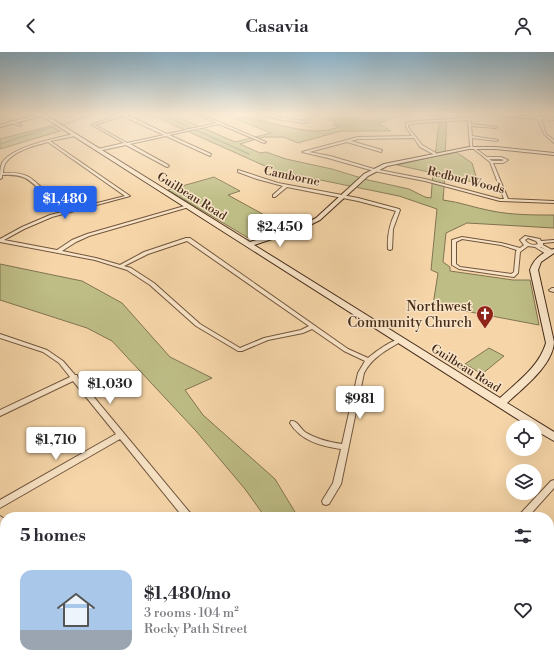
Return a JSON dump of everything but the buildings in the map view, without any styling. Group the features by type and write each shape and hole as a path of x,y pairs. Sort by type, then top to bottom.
{"main road":[{"name":"Guilbeau Road","path":"87,143 554,437"},
{"path":"252,246 287,236 323,216 366,175 394,162 473,148 496,148 554,154"},
{"path":"501,403 539,366 548,352 550,343 534,270 538,260 552,252"}],"street":[{"path":"43,143 24,149 10,156 4,162 0,176 18,173 27,176 44,192"},
{"path":"0,241 23,228 51,216 128,196 51,143"},
{"path":"99,150 134,143"},
{"path":"184,143 210,155"},
{"name":"Redbud Woods","path":"340,143 304,152 507,201 554,202"},
{"path":"352,143 380,152"},
{"path":"419,143 423,148 435,154"},
{"path":"471,143 473,148 488,158 491,162 507,201"},
{"path":"128,144 167,166"},
{"path":"488,158 501,158 506,160 504,162 491,162"},
{"name":"Camborne","path":"238,170 257,178 343,196 398,210 392,222 389,236 390,249"},
{"path":"274,196 287,185"},
{"path":"58,252 70,243 88,235 188,206"},
{"path":"520,249 501,244 462,238 457,239 454,241 454,265 459,268 512,276 516,273 516,258 518,251 528,244"},
{"path":"540,244 533,238 523,238 522,241 528,244 540,244 554,241"},
{"path":"121,266 146,253 188,239 351,354 367,360"},
{"path":"0,241 121,266 139,275 152,284 198,325 240,350 266,339 303,331 312,327"},
{"path":"540,244 537,247 552,252"},
{"path":"0,336 54,356 61,362 75,377 184,512"},
{"path":"326,501 337,484 361,373 367,360 400,340"},
{"path":"0,413 75,377"},
{"path":"293,423 298,431 308,437 326,444 344,447"},
{"path":"0,504 121,435"},
{"path":"528,512 554,483"}],"shaded area":[{"path":"0,143 21,143 0,149"},
{"path":"213,143 244,143 240,144 260,153 266,152 286,159 409,189 425,197 431,198 433,173 397,165 435,156 437,143 446,143 445,155 456,152 472,163 478,183 445,176 443,200 500,212 554,215 554,228 467,223 446,233 443,262 450,267 450,271 513,280 530,280 539,325 433,305 438,273 431,270 437,209 399,196 276,171"},
{"path":"214,177 240,191 228,195 288,228 254,240 250,239 168,190"},
{"path":"0,264 82,281 122,303 170,357 212,378 185,390 203,415 275,479 295,512 261,512 245,489 196,431 112,341 87,328 0,300"},
{"path":"489,348 504,356 482,374 465,364"}],"waterway":[{"path":"0,144 4,143"},
{"path":"224,143 249,154"}],"place":[{"name":"Northwest Community Church","path":"485,329"}]}
